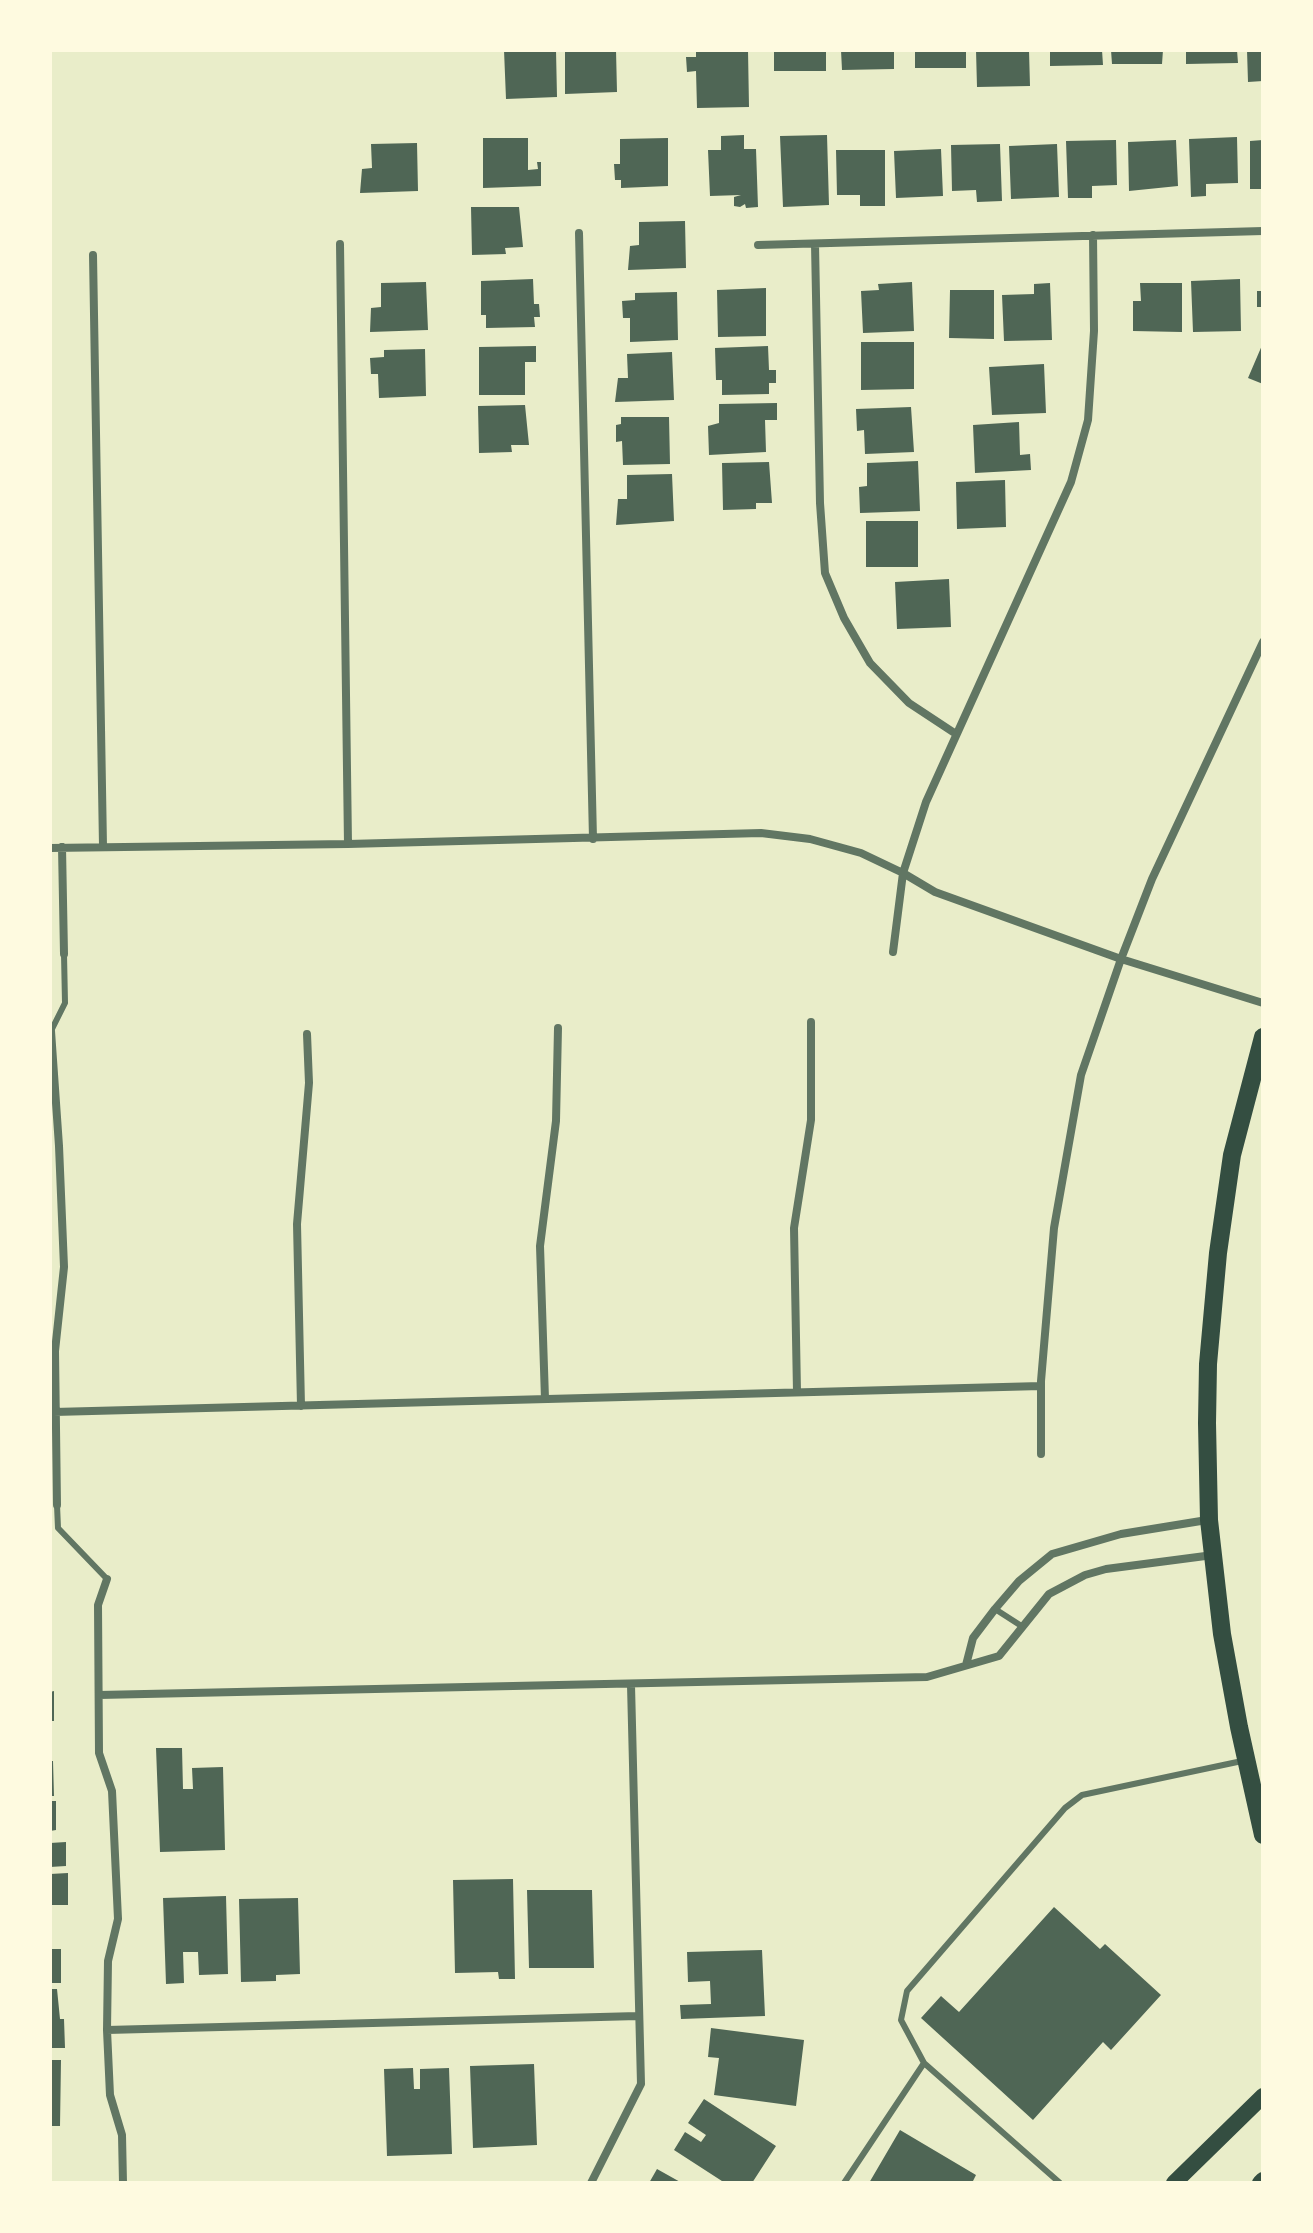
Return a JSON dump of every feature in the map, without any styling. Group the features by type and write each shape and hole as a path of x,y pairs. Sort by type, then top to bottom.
{"main road":[{"path":"1263,1037 1232,1155 1215,1282 1208,1364 1209,1520 1222,1634 1263,1835"},
{"path":"1174,2183 1263,2096"}],"street":[{"path":"758,245 1263,231"},
{"path":"579,233 593,839"},
{"path":"893,952 903,873 926,802 1071,482 1088,420 1094,331 1093,235"},
{"path":"340,244 348,844"},
{"path":"815,244 820,503 825,573 844,618 870,663 909,703 956,734"},
{"path":"93,255 103,846"},
{"path":"1041,1454 1041,1386 1054,1228 1081,1075 1121,959 1164,853 1263,642"},
{"path":"50,848 593,839 761,833 810,839 861,853 935,892 1121,959 1263,1003"},
{"path":"62,847 64,954"},
{"path":"797,1392 794,1228 811,1120 811,1022"},
{"path":"545,1399 540,1246 556,1121 558,1028"},
{"path":"51,1031 64,1267 55,1351 57,1505"},
{"path":"301,1406 297,1224 309,1083 307,1034"},
{"path":"54,1412 1041,1386"},
{"path":"966,1665 973,1638 995,1609 1019,1581 1052,1554 1121,1534 1209,1520"},
{"path":"99,1695 927,1677 999,1656 1049,1594 1085,1575 1106,1569 1213,1555"},
{"path":"107,1579 98,1605 99,1753 112,1791 118,1919 108,1961 107,2030 110,2095 122,2135 123,2183"},
{"path":"591,2183 641,2084 631,1685"},
{"path":"107,2030 638,2016"}],"lane":[{"path":"51,1031 65,1003 64,954"},
{"path":"57,1505 58,1528 107,1579"},
{"path":"995,1609 1023,1627"},
{"path":"1060,2183 924,2063 901,2020 907,1991 1065,1808 1082,1795 1246,1760"},
{"path":"844,2183 924,2063"}],"building":[{"path":"504,50 556,50 557,97 506,99"},
{"path":"565,50 616,50 617,92 565,94"},
{"path":"696,50 748,50 749,107 697,108 696,71 687,72 686,57 696,57"},
{"path":"774,50 826,50 826,71 774,71"},
{"path":"841,50 894,50 894,69 842,70"},
{"path":"915,50 966,50 966,68 915,68"},
{"path":"976,50 1029,50 1030,86 977,87"},
{"path":"1050,50 1102,50 1103,65 1050,66"},
{"path":"1111,50 1163,50 1162,64 1112,64"},
{"path":"1186,50 1237,50 1238,63 1186,64"},
{"path":"1247,50 1263,50 1263,81 1248,82"},
{"path":"744,135 744,149 756,149 758,207 746,208 745,204 734,206 734,197 741,195 710,196 708,150 721,150 721,136"},
{"path":"827,135 829,205 783,207 780,136"},
{"path":"1237,137 1238,183 1206,184 1206,196 1191,197 1189,139"},
{"path":"483,138 528,138 528,170 538,169 537,162 541,162 541,186 483,188"},
{"path":"668,138 668,186 621,188 621,180 615,180 614,164 620,164 620,139"},
{"path":"1116,140 1117,185 1092,186 1092,198 1068,198 1066,141"},
{"path":"1176,140 1178,186 1129,191 1128,142"},
{"path":"1263,140 1263,189 1250,189 1250,141"},
{"path":"417,143 418,191 360,193 362,169 372,168 371,144"},
{"path":"1000,144 1002,201 977,202 976,190 952,191 951,145"},
{"path":"1057,144 1059,197 1011,199 1009,146"},
{"path":"941,149 943,196 896,198 894,151"},
{"path":"836,150 885,150 885,206 860,206 860,195 837,195"},
{"path":"471,207 519,207 523,247 505,248 506,254 472,255"},
{"path":"685,221 686,268 628,270 630,246 639,245 639,222"},
{"path":"533,279 534,304 539,304 540,317 534,317 535,327 486,328 486,315 481,315 481,281"},
{"path":"1240,279 1241,331 1193,332 1191,281"},
{"path":"426,282 428,330 370,332 371,308 381,307 381,283"},
{"path":"912,282 914,331 863,333 861,291 879,290 878,284"},
{"path":"1050,283 1052,340 1004,341 1002,295 1034,294 1034,284"},
{"path":"1140,283 1182,283 1182,332 1133,331 1133,301 1141,301"},
{"path":"766,288 766,336 718,337 717,290"},
{"path":"950,290 994,290 994,339 949,338"},
{"path":"1257,291 1263,291 1263,307 1257,307"},
{"path":"677,292 678,340 630,342 630,318 623,318 622,301 635,300 635,293"},
{"path":"861,342 914,342 914,389 861,390"},
{"path":"1263,343 1263,384 1248,378"},
{"path":"536,346 536,362 525,362 525,395 479,395 479,347"},
{"path":"768,346 769,370 776,370 776,383 769,383 769,394 722,395 722,380 716,380 715,348"},
{"path":"425,349 426,396 379,398 378,374 371,374 370,358 384,357 384,350"},
{"path":"672,352 674,400 615,402 618,378 628,378 627,354"},
{"path":"1044,364 1046,413 992,415 989,367"},
{"path":"777,403 777,420 765,420 766,452 709,455 708,426 719,423 719,404"},
{"path":"525,405 529,445 511,445 512,452 479,453 478,406"},
{"path":"911,407 914,452 865,454 864,430 857,431 856,409"},
{"path":"621,417 669,417 670,464 623,465 622,441 616,442 616,425 621,424"},
{"path":"1019,422 1020,455 1030,454 1031,470 975,473 973,425"},
{"path":"918,461 920,511 860,513 859,487 867,486 867,463"},
{"path":"769,462 772,503 756,503 756,509 723,510 722,463"},
{"path":"672,474 674,521 616,525 618,499 627,499 627,475"},
{"path":"1005,480 1006,527 957,529 956,482"},
{"path":"866,521 918,521 918,567 866,567"},
{"path":"949,579 951,627 897,629 895,582"},
{"path":"54,1691 54,1721 50,1721 50,1692"},
{"path":"156,1748 182,1748 183,1789 193,1789 192,1768 223,1767 225,1850 160,1852"},
{"path":"50,1761 53,1761 54,1796 50,1796"},
{"path":"50,1801 56,1801 56,1830 50,1831"},
{"path":"66,1842 66,1866 50,1867 50,1843"},
{"path":"68,1873 68,1905 50,1905 50,1874"},
{"path":"513,1879 515,1979 499,1979 498,1972 455,1973 453,1880"},
{"path":"527,1890 592,1890 594,1968 529,1968"},
{"path":"226,1896 228,1974 199,1975 198,1952 183,1952 184,1983 166,1984 163,1898"},
{"path":"298,1898 300,1974 276,1975 276,1981 241,1982 239,1899"},
{"path":"1054,1907 1100,1949 1105,1944 1161,1995 1111,2050 1103,2042 1033,2120 921,2018 941,1996 959,2012"},
{"path":"50,1949 61,1949 61,1983 50,1983"},
{"path":"762,1950 765,2016 681,2019 680,2005 711,2004 710,1981 688,1982 687,1952"},
{"path":"50,1989 57,1989 60,2019 64,2019 65,2048 50,2048"},
{"path":"711,2028 804,2040 796,2106 714,2095 719,2058 708,2057"},
{"path":"50,2060 61,2060 60,2126 50,2126"},
{"path":"534,2064 537,2145 473,2148 470,2066"},
{"path":"413,2068 414,2089 420,2089 420,2069 449,2068 452,2154 387,2156 384,2069"},
{"path":"704,2099 776,2146 752,2183 725,2183 674,2150 685,2132 701,2142 706,2135 688,2123"},
{"path":"900,2130 976,2175 972,2183 869,2183"},
{"path":"657,2169 682,2183 649,2183"}]}
